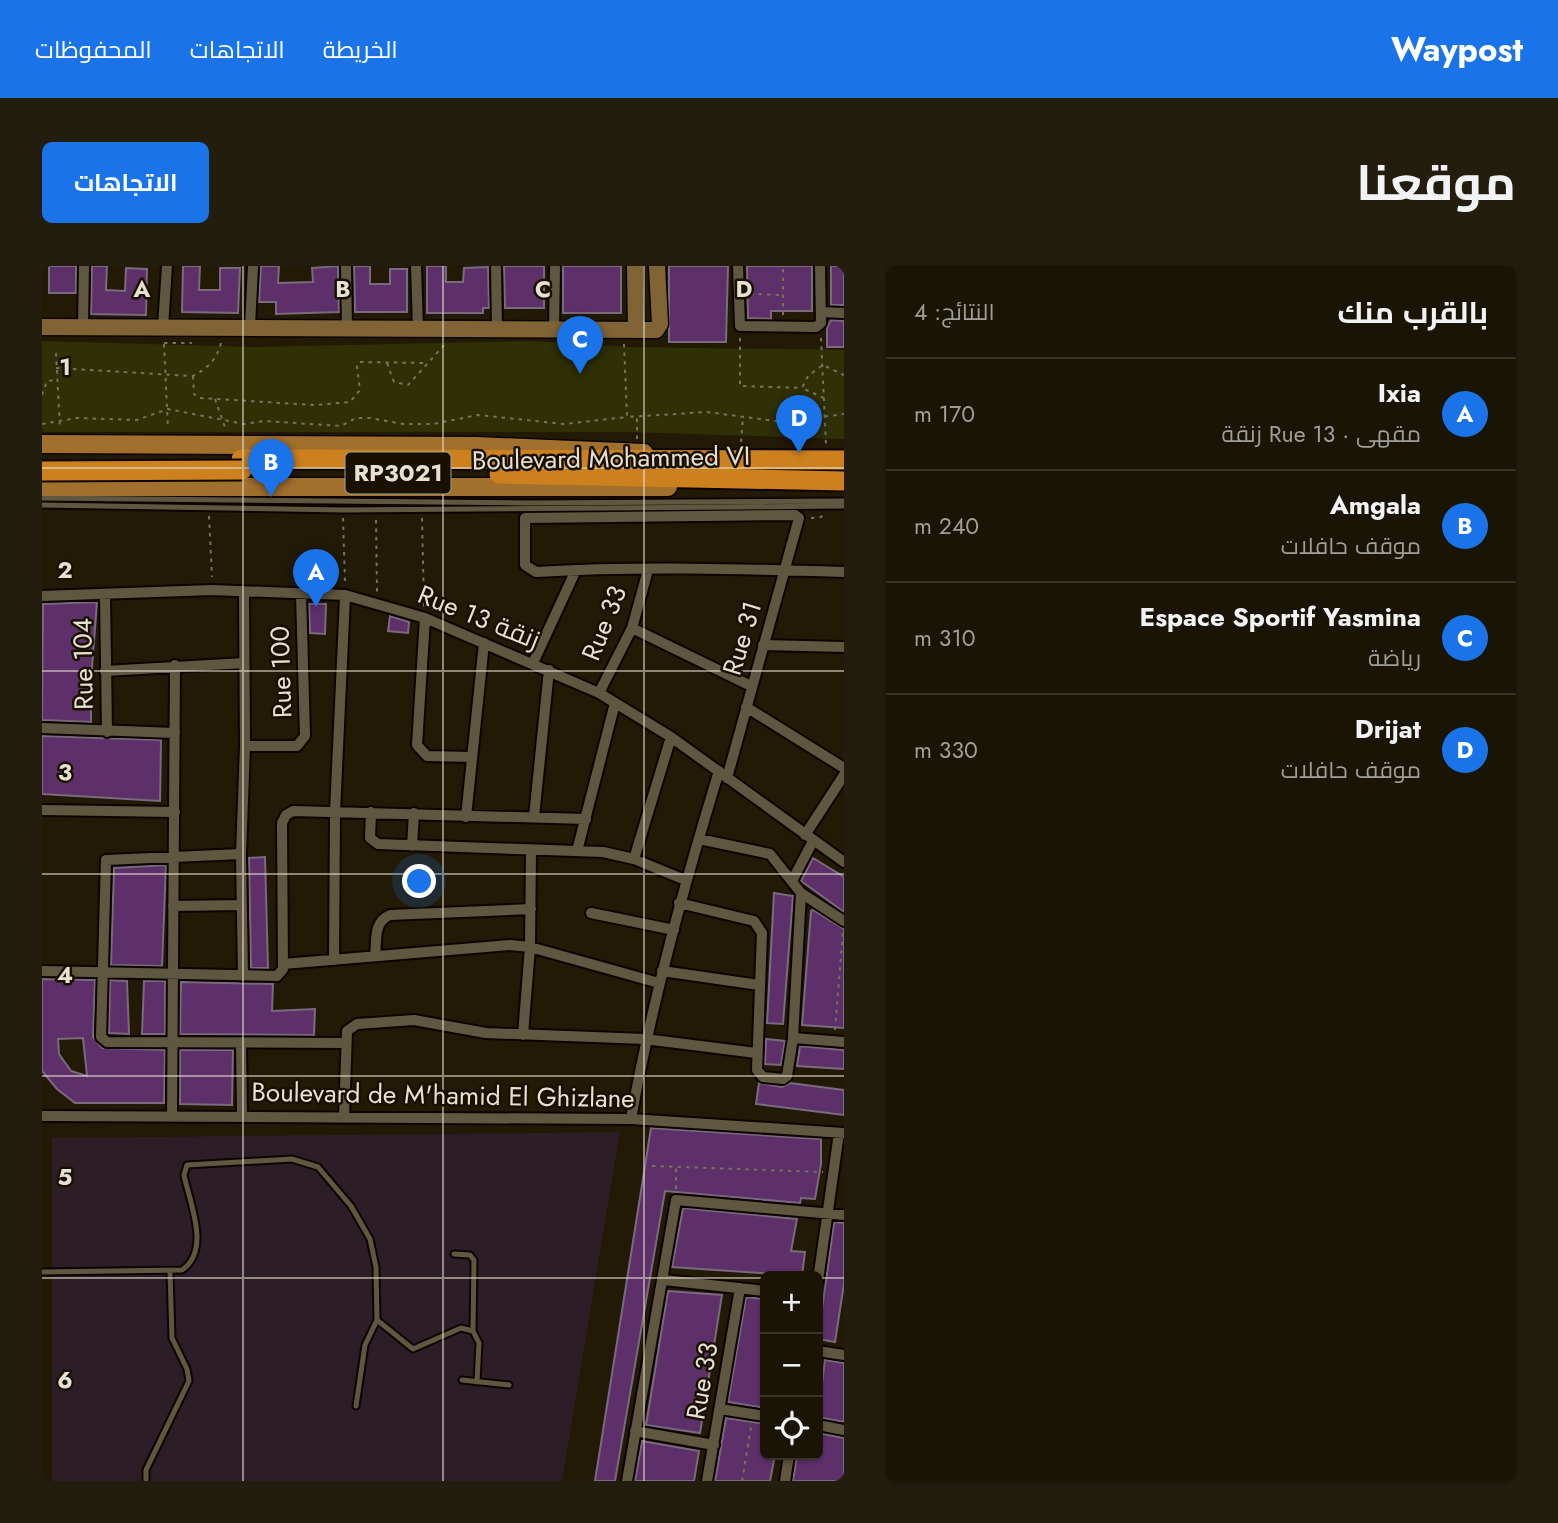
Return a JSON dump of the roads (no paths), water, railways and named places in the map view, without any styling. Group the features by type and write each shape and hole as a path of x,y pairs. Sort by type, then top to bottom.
{"highway":[{"name":"RP3021","path":"42,458 836,460"},
{"name":"RP3021","path":"42,471 239,458 844,481"}],"main road":[{"path":"42,444 239,458"},
{"name":"Boulevard Mohammed VI","path":"42,486 716,486 803,478"}],"street":[{"path":"83,326 84,266"},
{"path":"163,327 167,266"},
{"path":"250,327 253,266"},
{"path":"346,266 347,327"},
{"path":"416,266 418,328"},
{"path":"496,266 497,328"},
{"path":"554,329 555,266"},
{"path":"630,330 635,266"},
{"path":"42,327 656,330 660,324 657,266"},
{"path":"738,266 739,324 783,327 819,326 820,266"},
{"path":"821,312 844,313"},
{"name":"Rue 31","path":"576,570 529,570 525,565 526,517 795,515 800,523 746,707 685,880 645,1040 631,1119"},
{"path":"533,663 576,570 844,572"},
{"name":"Rue 33","path":"599,693 632,628 648,570"},
{"name":"Rue 13 زنقة","path":"42,596 212,590 345,596 425,618 599,693 671,737 844,862"},
{"path":"243,976 241,854 245,746 244,593"},
{"name":"Rue 104","path":"105,594 107,732"},
{"name":"Rue 100","path":"245,746 297,746 306,730 301,594"},
{"path":"334,959 335,813 345,596"},
{"path":"425,618 418,745 427,756 472,757"},
{"path":"632,628 751,686"},
{"path":"466,817 484,643"},
{"path":"763,645 844,647"},
{"path":"105,671 244,663"},
{"path":"172,1116 175,665"},
{"path":"534,817 549,670"},
{"path":"577,851 615,703"},
{"path":"746,707 844,768"},
{"path":"42,728 175,733"},
{"path":"635,859 671,737"},
{"path":"792,881 809,838 844,775"},
{"path":"42,810 175,812"},
{"path":"42,971 171,971 243,976 277,975 283,964 283,820 293,811 586,819"},
{"path":"371,812 372,842 412,846 577,851 635,859 685,880"},
{"path":"412,846 414,813"},
{"path":"699,839 770,854 801,893 844,920"},
{"path":"523,1035 530,947 531,850"},
{"path":"241,854 106,860 101,971 103,1041 346,1043"},
{"path":"679,903 754,921 760,926 762,933 756,1053 759,1074 783,1079 787,1076 793,1038 801,893"},
{"path":"173,906 242,905"},
{"path":"375,956 378,925 390,915 531,909"},
{"path":"591,913 674,930"},
{"path":"283,964 510,945 530,947 659,984"},
{"path":"662,971 759,985"},
{"path":"344,1118 346,1043 351,1026 414,1020 486,1033 645,1040 756,1053"},
{"path":"793,1038 839,1042"},
{"path":"241,1043 242,1115"},
{"name":"Boulevard de M'hamid El Ghizlane","path":"42,1116 631,1119 842,1133"},
{"path":"819,1271 833,1172 842,1133"},
{"path":"627,1481 676,1200 844,1215"},
{"path":"664,1280 760,1290"},
{"name":"Rue 33","path":"707,1481 740,1288"},
{"path":"823,1352 844,1354"},
{"path":"720,1409 760,1416"},
{"path":"823,1426 844,1430"},
{"path":"635,1431 714,1445"},
{"path":"785,1481 788,1460"}],"lane":[{"path":"42,498 844,504"},
{"path":"42,505 343,510 844,504"},
{"path":"42,1272 170,1272 186,1268 197,1252 197,1238 184,1175 187,1166 299,1160 317,1167 331,1180 366,1230 375,1258 377,1320 365,1345 356,1406"},
{"path":"454,1254 470,1255 474,1260 473,1331 479,1343 477,1381"},
{"path":"146,1481 146,1470 189,1381 187,1369 172,1338 170,1272"},
{"path":"377,1320 413,1349 461,1328 473,1331"},
{"path":"462,1380 509,1385"}],"place":[{"name":"Espace Sportif Yasmina","path":"580,374"},
{"name":"Drijat","path":"799,453"},
{"name":"Amgala","path":"271,497"},
{"name":"Ixia","path":"316,607"}]}
